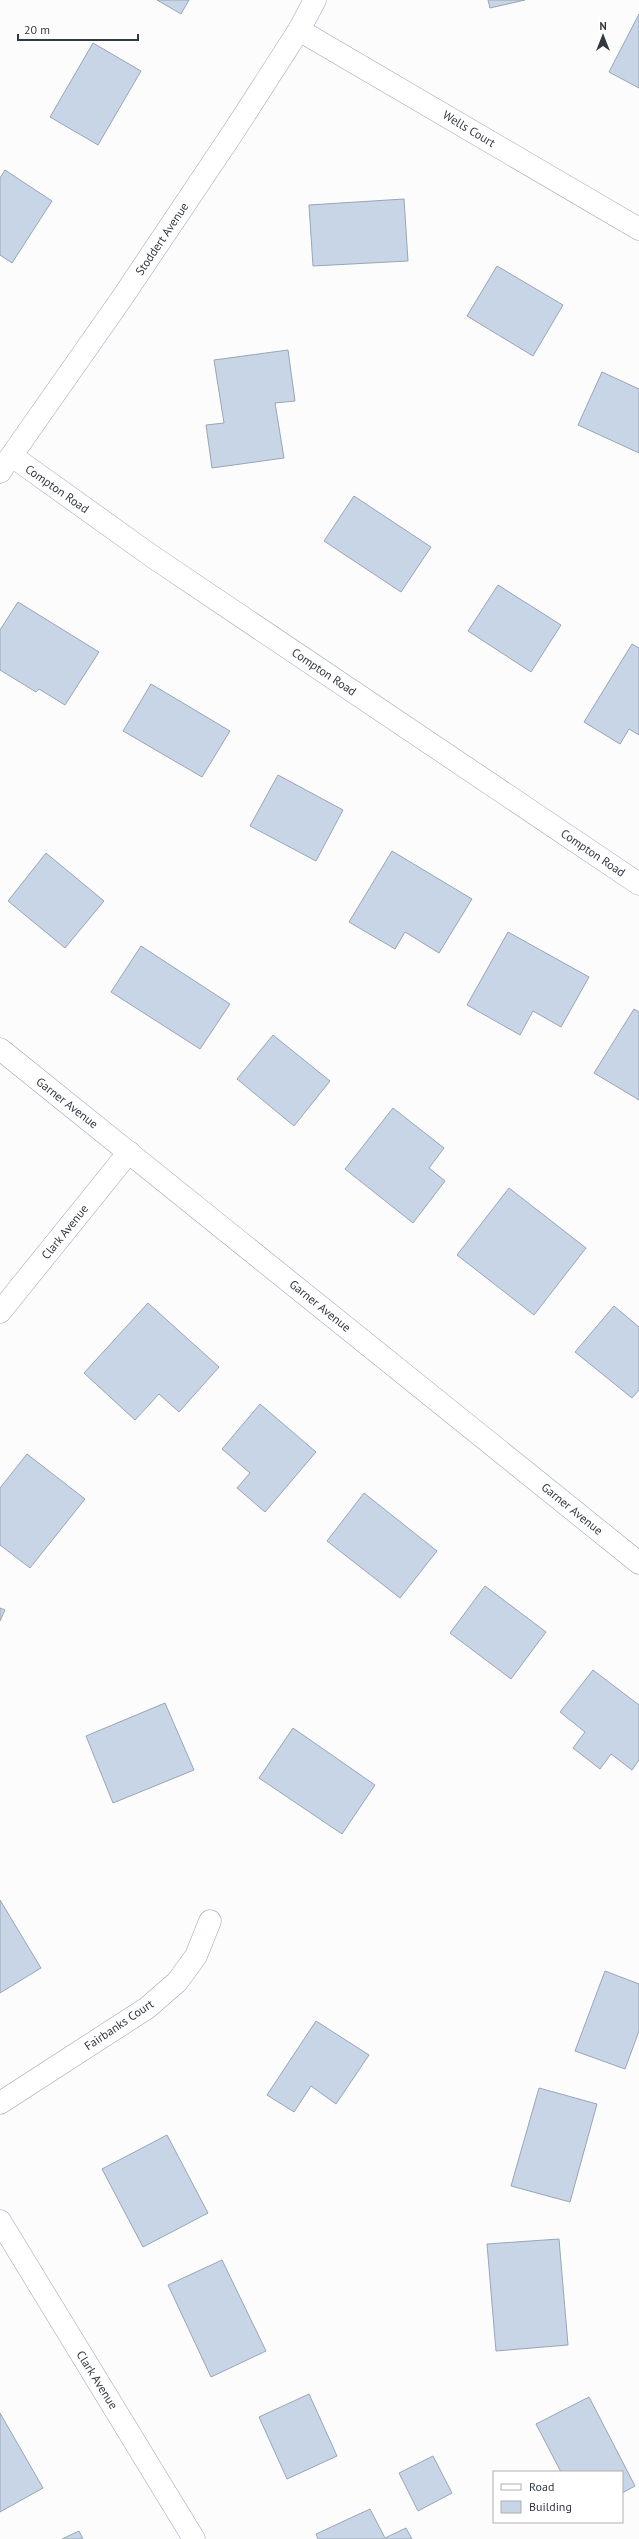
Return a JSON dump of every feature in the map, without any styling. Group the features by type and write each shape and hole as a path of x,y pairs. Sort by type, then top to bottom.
{"street":[{"name":"Stoddert Avenue","path":"6,464 122,298 299,30 315,0"},
{"name":"Wells Court","path":"299,30 639,230"},
{"name":"Compton Road","path":"6,464 153,557 639,884"},
{"name":"Garner Avenue","path":"0,1049 639,1563"},
{"name":"Clark Avenue","path":"0,1312 129,1152"},
{"name":"Fairbanks Court","path":"0,2103 147,2008 178,1982 196,1956 210,1921"},
{"name":"Clark Avenue","path":"0,2221 194,2539"}],"building":[{"path":"157,0 189,0 181,14"},
{"path":"488,0 525,0 490,8"},
{"path":"639,14 639,88 609,72"},
{"path":"93,43 141,71 98,145 50,117"},
{"path":"5,170 52,201 12,263 0,255 0,178"},
{"path":"404,199 408,261 313,266 309,205"},
{"path":"497,266 563,305 533,356 467,316"},
{"path":"288,350 295,401 275,403 284,458 212,468 206,425 224,423 214,360"},
{"path":"602,372 639,389 639,453 578,425"},
{"path":"354,496 431,547 401,592 324,541"},
{"path":"498,585 561,625 531,672 468,631"},
{"path":"18,602 99,652 65,705 39,689 36,692 0,670 0,630"},
{"path":"632,644 639,648 639,735 629,729 620,744 584,722"},
{"path":"151,684 230,731 202,777 123,731"},
{"path":"278,775 343,810 316,861 250,826"},
{"path":"392,851 472,899 439,953 405,932 395,949 349,922"},
{"path":"46,853 104,901 65,948 8,901"},
{"path":"508,932 589,977 561,1027 533,1011 520,1035 467,1005"},
{"path":"141,946 230,1004 200,1049 111,992"},
{"path":"634,1009 639,1012 639,1100 594,1073"},
{"path":"273,1035 330,1081 294,1126 237,1079"},
{"path":"393,1108 444,1148 429,1168 445,1181 413,1223 345,1169"},
{"path":"509,1188 586,1248 534,1315 457,1255"},
{"path":"148,1303 219,1367 179,1412 159,1394 135,1420 84,1373"},
{"path":"614,1306 639,1327 639,1390 632,1398 575,1352"},
{"path":"260,1404 316,1452 265,1512 237,1488 250,1473 222,1449"},
{"path":"27,1454 85,1499 30,1568 0,1545 0,1488"},
{"path":"364,1493 437,1551 400,1598 327,1541"},
{"path":"485,1586 546,1632 511,1679 450,1633"},
{"path":"0,1608 5,1610 0,1621"},
{"path":"593,1670 639,1705 639,1760 632,1770 611,1754 600,1769 573,1748 585,1732 560,1712"},
{"path":"165,1703 194,1770 113,1803 86,1736"},
{"path":"293,1728 375,1785 342,1834 259,1778"},
{"path":"0,1900 41,1968 0,1993"},
{"path":"605,1971 639,1984 639,2031 625,2069 575,2051"},
{"path":"316,2021 369,2055 336,2104 311,2086 294,2112 267,2095"},
{"path":"539,2088 597,2104 570,2202 511,2186"},
{"path":"167,2135 208,2213 143,2247 102,2169"},
{"path":"559,2239 568,2345 496,2351 487,2244"},
{"path":"222,2260 266,2351 211,2377 168,2285"},
{"path":"309,2394 337,2456 287,2479 259,2417"},
{"path":"589,2397 635,2486 623,2492 623,2471 560,2471 536,2424"},
{"path":"0,2413 43,2488 0,2512"},
{"path":"433,2456 452,2493 418,2511 399,2473"},
{"path":"370,2509 385,2538 406,2528 412,2539 318,2539 316,2534"},
{"path":"79,2531 83,2539 62,2539"}]}
